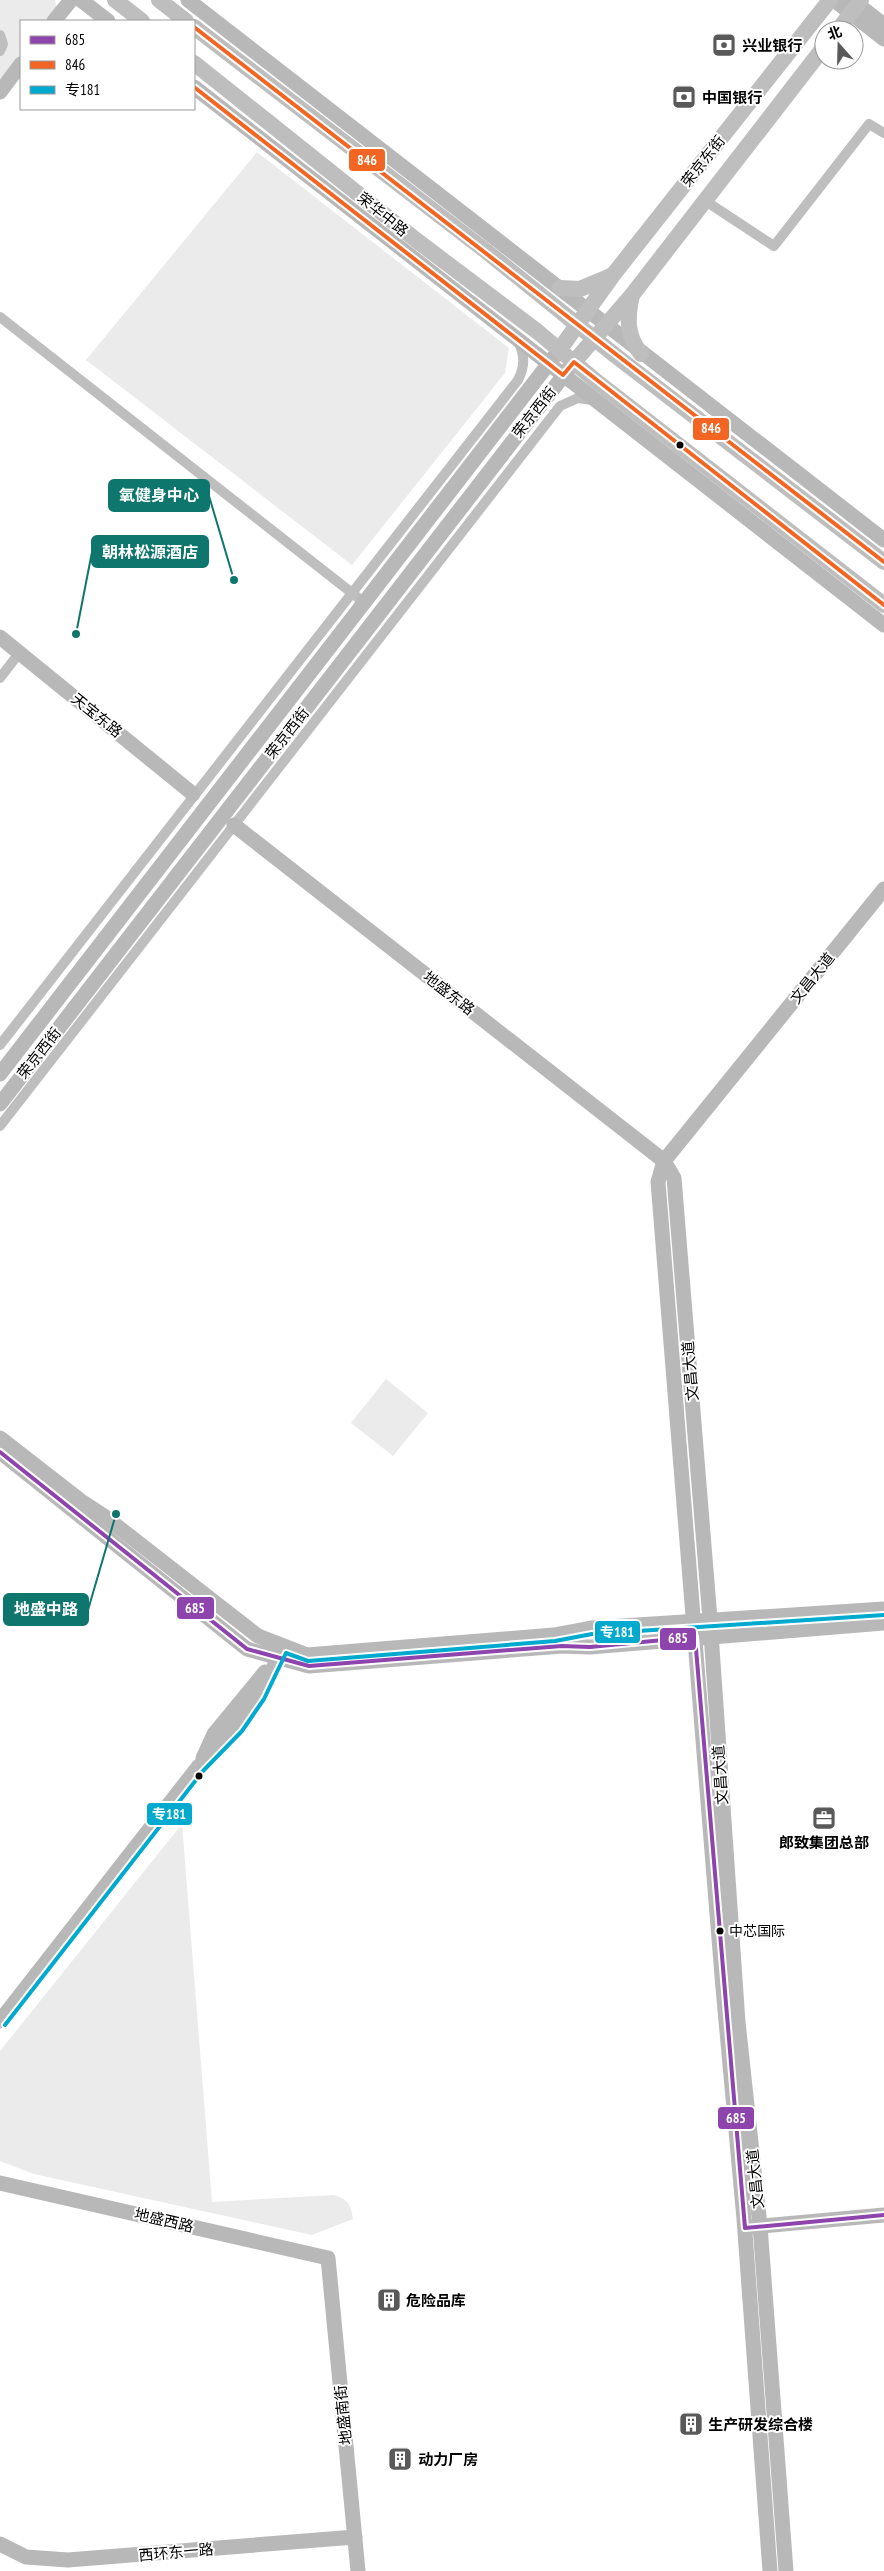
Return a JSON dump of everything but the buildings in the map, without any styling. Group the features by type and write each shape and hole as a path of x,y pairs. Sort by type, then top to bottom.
{"main road":[{"path":"115,0 141,20"},
{"path":"159,0 185,20"},
{"name":"荣京东街","path":"560,350 613,275 830,0"},
{"path":"845,20 856,4"},
{"path":"195,28 478,245 884,562"},
{"name":"荣京东街","path":"574,362 632,295 814,60"},
{"name":"荣华中路","path":"195,64 416,240 560,350 884,605"},
{"path":"560,288 580,289 613,275"},
{"path":"632,295 628,330 641,354"}],"street":[{"path":"55,20 71,0"},
{"path":"81,0 107,20"},
{"path":"188,0 589,310 641,354 884,540"},
{"path":"834,0 856,4 884,25"},
{"path":"856,4 884,39"},
{"path":"0,35 3,44 0,51"},
{"path":"232,35 254,74"},
{"path":"0,92 20,65"},
{"path":"195,88 884,625"},
{"path":"704,200 774,246 869,124 884,133"},
{"path":"416,240 438,276"},
{"path":"0,317 366,604"},
{"path":"0,1045 518,380 524,362 516,338"},
{"name":"荣京西街","path":"0,1074 366,604 560,350"},
{"name":"荣京西街","path":"0,1104 574,362"},
{"path":"0,1126 560,406 578,398 596,401"},
{"path":"725,419 746,456"},
{"name":"天宝东路","path":"0,637 194,794"},
{"path":"0,678 20,652"},
{"name":"地盛东路","path":"234,825 664,1161"},
{"name":"文昌大道","path":"786,2571 695,1637 658,1182 664,1161 884,889"},
{"name":"文昌大道","path":"664,1161 674,1178 710,1620 753,2227 770,2571"},
{"path":"0,1438 258,1636 280,1651 308,1666 884,1623"},
{"path":"0,1452 247,1649 307,1654 554,1635 591,1628 884,1609"},
{"path":"0,2021 198,1767 214,1734 280,1651"},
{"name":"地盛西路","path":"0,2183 328,2258"},
{"path":"753,2227 884,2215"},
{"name":"地盛南街","path":"328,2258 358,2571"},
{"name":"西环东一路","path":"0,2544 26,2558 68,2560 356,2538"}],"shaded area":[{"path":"0,0 55,0 57,10 49,20 20,20 20,57 0,83"},
{"path":"257,152 509,348 505,373 352,565 86,360"},
{"path":"386,1379 428,1413 393,1456 351,1423"},
{"path":"182,1824 212,2202 334,2195 343,2198 350,2206 353,2219 312,2235 34,2174 0,2161 0,2051"}],"transit line":[{"name":"846","path":"195,28 884,562"},
{"name":"846","path":"195,88 563,375 574,362 884,605"},
{"name":"685","path":"0,1452 247,1649 309,1666 562,1646 590,1647 695,1637 745,2228 884,2215"},
{"name":"专181","path":"5,2025 203,1771 242,1731 264,1699 286,1653 308,1661 555,1641 592,1634 884,1615"}],"place":[{"name":"兴业银行","path":"724,45"},
{"name":"中国银行","path":"684,97"},
{"name":"氧健身中心","path":"234,580"},
{"name":"朝林松源酒店","path":"76,634"},
{"name":"地盛中路","path":"116,1514"},
{"name":"郎致集团总部","path":"824,1818"},
{"name":"中芯国际","path":"720,1931"},
{"name":"危险品库","path":"389,2300"},
{"name":"生产研发综合楼","path":"691,2424"},
{"name":"动力厂房","path":"400,2459"}]}
